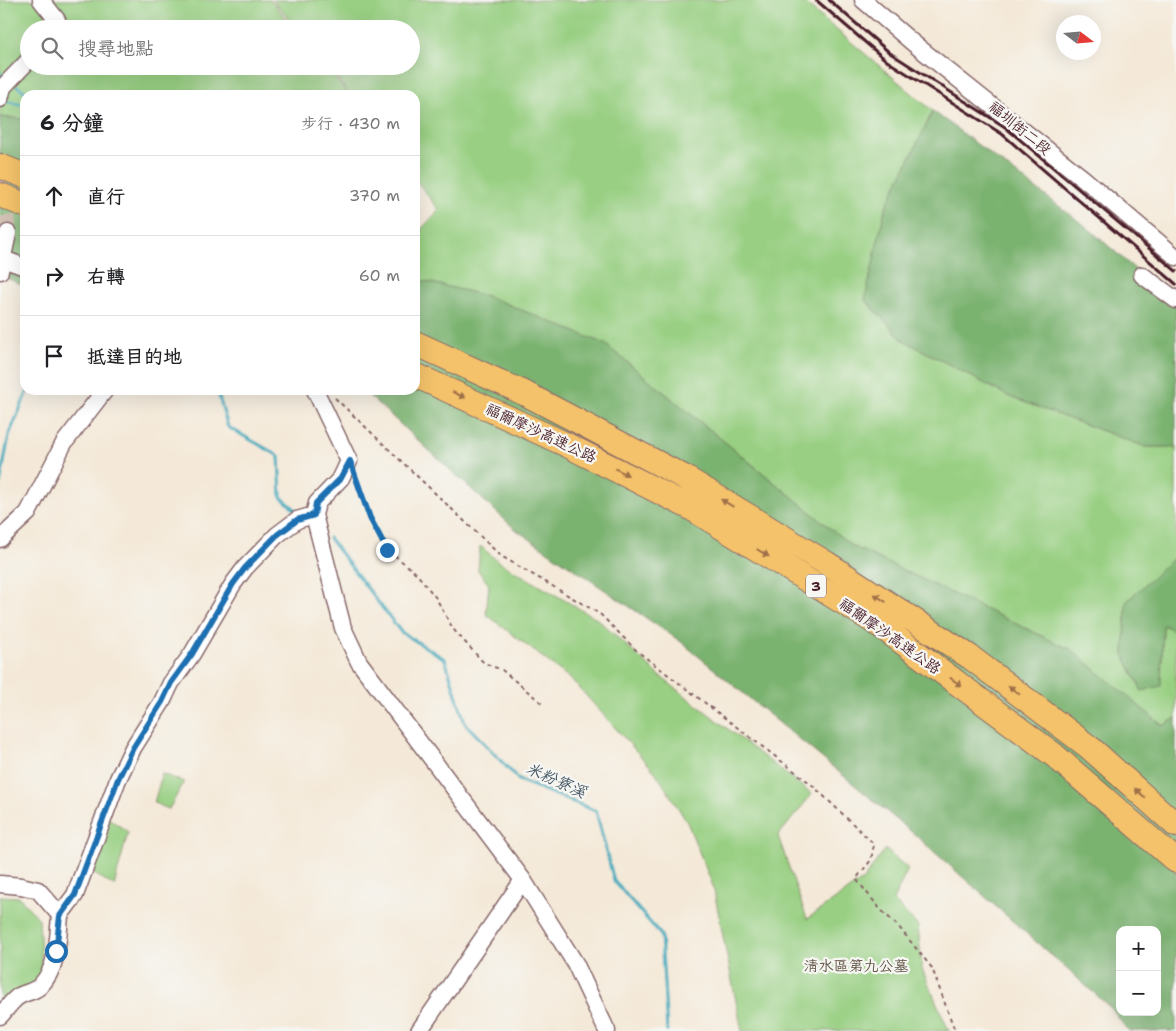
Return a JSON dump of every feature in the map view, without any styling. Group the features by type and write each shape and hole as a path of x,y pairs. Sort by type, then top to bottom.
{"highway":[{"path":"0,166 20,174"},
{"path":"0,195 20,203"},
{"name":"福爾摩沙高速公路","path":"420,345 526,394 684,478 826,563 970,657 1089,747 1176,825"},
{"name":"福爾摩沙高速公路","path":"420,377 565,444 691,508 878,624 1054,755 1176,860"}],"street":[{"path":"41,0 57,20"},
{"name":"福圳街二段","path":"863,0 912,43 1084,179 1176,257"},
{"path":"0,99 3,87 20,69"},
{"path":"8,233 2,265 20,267"},
{"path":"1142,276 1176,300"},
{"path":"0,539 28,513 64,443 102,395"},
{"path":"317,395 350,461 341,478 316,503 314,515 343,628 359,662 523,880 575,963 607,1031"},
{"path":"0,1016 19,996 32,992 41,985 52,969 60,916 75,895 118,779 133,748 162,702 171,683 192,654 233,584 245,568 277,535 297,520 314,515"},
{"path":"419,1031 523,880"},
{"path":"0,884 38,890 60,916"}],"path":[{"path":"331,396 345,406 502,556 600,614 637,652 810,783 874,844 871,860 856,879 880,910 898,926 932,968 955,1031"},
{"path":"350,461 370,518 387,550 416,573 436,598 453,629 484,663 502,670 543,704"}],"green space":[{"path":"0,0 271,0 287,20 20,20 20,75 332,75 345,90 20,90 20,119 0,117"},
{"path":"273,0 801,0 933,111 885,209 865,300 903,340 1010,397 1146,447 1176,447 1176,556 1126,602 1124,655 1142,691 1162,661 1163,625 1176,631 1176,718 1163,726 1069,648 852,546 605,344 487,296 420,280 420,231 439,210 420,185 420,90 346,90 335,75 420,75 420,20 290,20"},
{"path":"933,111 1088,228 1176,305 1176,447 1146,447 1010,397 903,340 865,299 885,209"},
{"path":"0,117 20,119 20,284 0,275"},
{"path":"420,280 487,296 605,344 852,546 1068,647 1163,726 1176,718 1176,1031 1128,1031 1117,1016 1161,1016 1161,926 1116,926 1116,1015 1111,1008 914,834 680,641 515,529 368,395 420,395"},
{"name":"清水區第九公墓","path":"480,546 499,562 597,619 661,677 812,794 778,836 807,919 864,879 885,849 908,869 893,900 918,926 922,969 949,1031 742,1031 713,886 687,822 656,773 572,680 486,614 489,585 478,570"},
{"path":"1176,556 1176,631 1163,625 1161,686 1142,691 1124,655 1126,602"},
{"path":"162,774 184,782 169,809 154,803"},
{"path":"108,818 128,832 114,886 88,870"},
{"path":"0,896 19,897 39,919 43,993 17,1008 0,998"}],"waterway":[{"name":"米粉寮溪","path":"17,86 23,90"},
{"path":"4,101 20,104"},
{"path":"0,484 9,435 26,395"},
{"name":"米粉寮溪","path":"218,395 228,427 279,456 281,497 297,511"},
{"name":"米粉寮溪","path":"329,538 401,632 445,659 465,723 519,780 596,811 614,881 661,935 667,1031"}],"tunnel":[{"path":"0,168 8,233"}],"railway":[{"path":"816,0 887,61 1002,134 1176,284"},
{"path":"829,0 890,53 1005,127 1176,271"}],"route":[{"path":"56,951 60,916 75,895 118,779 133,748 162,702 171,683 192,654 233,584 245,568 277,535 297,520 314,515 316,503 341,478 350,461 370,518 387,550"}]}
